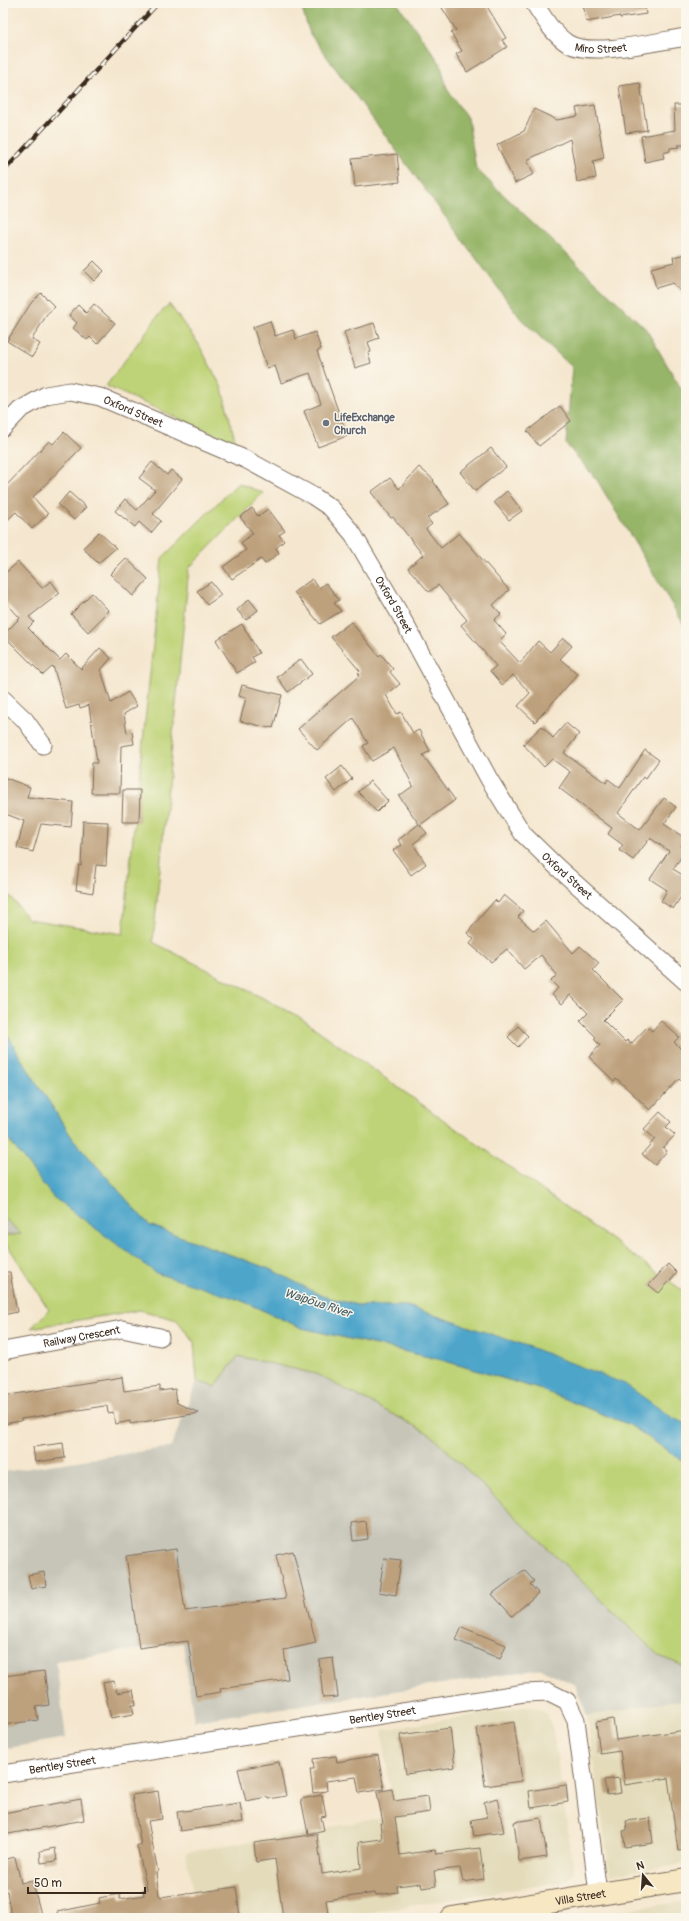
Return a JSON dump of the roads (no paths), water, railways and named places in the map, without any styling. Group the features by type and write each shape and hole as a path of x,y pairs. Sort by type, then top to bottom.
{"street":[{"name":"Miro Street","path":"534,3 551,29 568,44 587,49 603,49 686,36"},
{"name":"Oxford Street","path":"3,428 20,410 46,394 70,391 100,397 247,460 313,496 331,508 353,534 398,611 489,779 523,834 557,868 686,982"},
{"path":"3,699 25,720 43,745"},
{"name":"Railway Crescent","path":"3,1351 122,1330 160,1337"},
{"name":"Bentley Street","path":"3,1774 524,1693 549,1692 568,1701 576,1720 598,1893"},
{"name":"Villa Street","path":"452,1918 598,1893 686,1880"}],"water":[{"name":"Waipōua River","path":"3,1026 20,1057 73,1139 149,1225 272,1270 322,1296 361,1306 407,1306 530,1347 625,1384 671,1417 686,1424 686,1463 630,1425 542,1390 442,1360 302,1328 240,1300 156,1273 53,1197 3,1132"}],"railway":[{"path":"3,172 158,3"}],"place":[{"name":"LifeExchange Church","path":"326,423"}]}
